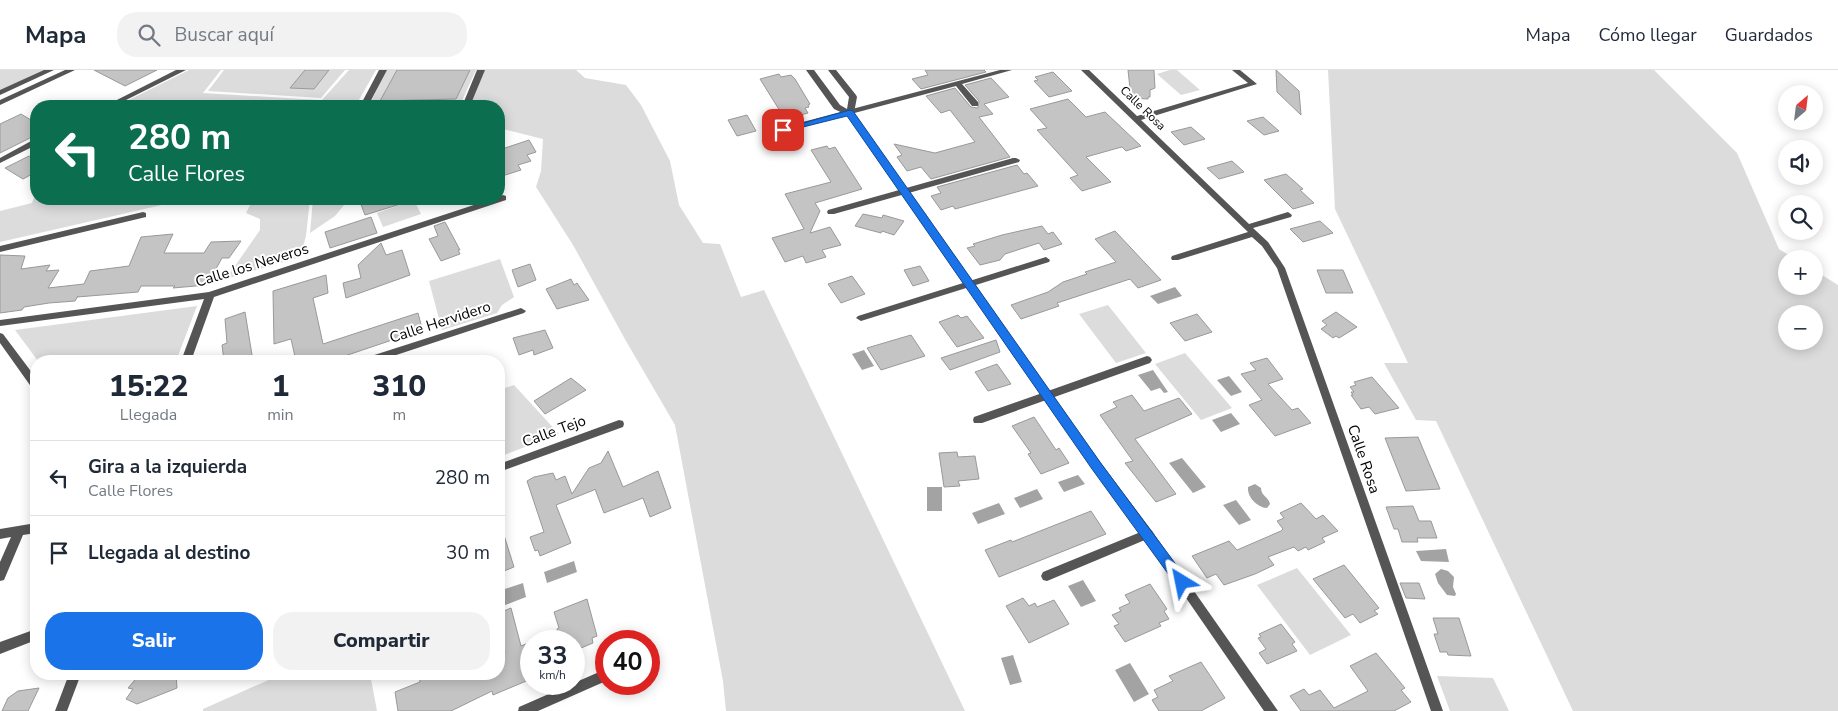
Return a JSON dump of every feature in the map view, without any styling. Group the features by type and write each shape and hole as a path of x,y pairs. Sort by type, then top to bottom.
{"street":[{"path":"0,93 50,70"},
{"path":"0,103 71,70"},
{"path":"121,100 182,70"},
{"path":"367,100 383,70"},
{"path":"468,100 481,70"},
{"path":"810,70 837,107 850,113 906,191 1047,396 1148,534 1269,710"},
{"path":"832,70 853,97 850,113"},
{"path":"783,130 997,71 1008,70"},
{"name":"Calle Rosa","path":"1085,70 1265,244 1281,268 1437,711"},
{"path":"1135,119 1253,84 1236,70"},
{"path":"957,83 975,104"},
{"path":"0,160 30,145"},
{"path":"831,212 1016,160"},
{"name":"Calle los Neveros","path":"0,323 210,295 482,205"},
{"path":"0,249 143,215"},
{"path":"1175,258 1288,215"},
{"path":"861,318 1046,260"},
{"path":"188,355 210,295"},
{"name":"Calle Hervidero","path":"386,355 521,311"},
{"path":"0,336 30,377"},
{"path":"978,420 1147,360"},
{"name":"Calle Tejo","path":"505,466 620,424"},
{"path":"0,534 30,529"},
{"path":"0,576 19,531"},
{"path":"1047,576 1148,534"},
{"path":"0,648 30,637"},
{"path":"61,711 73,680"},
{"path":"524,711 595,680"}],"shaded area":[{"path":"0,70 45,70 0,91"},
{"path":"189,70 221,70 203,93 319,100 129,100"},
{"path":"224,70 345,70 321,98 208,91"},
{"path":"349,70 376,70 359,100 322,100"},
{"path":"386,70 476,70 462,100 372,100"},
{"path":"482,70 576,70 585,78 626,85 641,105 670,161 679,205 703,243 720,244 741,297 764,290 965,711 726,711 723,681 675,425 573,245 536,187 541,171 543,139 505,130 505,100 471,100"},
{"path":"1177,70 1200,90 1181,95 1157,74"},
{"path":"1328,70 1654,70 1737,153 1781,250 1778,250 1778,295 1823,295 1823,276 1838,285 1838,711 1573,711 1436,421 1416,420 1384,363 1408,363 1335,209"},
{"path":"30,204 162,205 0,242 0,211"},
{"path":"250,205 309,205 306,236 300,257 226,279 260,230 260,219 246,213"},
{"path":"312,205 344,205 335,216 310,233"},
{"path":"400,205 416,205 421,214 383,227 377,213"},
{"path":"500,259 514,297 502,305 497,313 442,330 429,281"},
{"path":"1175,287 1182,296 1158,304 1150,296"},
{"path":"1108,305 1146,353 1116,363 1079,314"},
{"path":"197,306 178,355 34,355 15,330"},
{"path":"864,350 874,366 862,370 852,354"},
{"path":"1185,353 1232,408 1201,420 1155,364"},
{"path":"1153,370 1168,392 1164,393 1160,388 1151,391 1138,375"},
{"path":"1229,376 1242,392 1231,396 1217,380"},
{"path":"514,385 559,434 505,455 505,388"},
{"path":"1231,413 1240,424 1221,432 1212,420"},
{"path":"1182,458 1206,487 1193,493 1169,463"},
{"path":"1078,475 1085,484 1064,492 1058,482"},
{"path":"1255,484 1261,488 1262,493 1270,504 1267,508 1256,504 1249,494 1248,487"},
{"path":"927,487 942,487 942,511 927,511"},
{"path":"1037,489 1043,499 1020,508 1014,498"},
{"path":"1236,500 1251,520 1239,525 1223,505"},
{"path":"999,503 1005,514 978,524 972,513"},
{"path":"1446,549 1449,562 1421,561 1416,551"},
{"path":"574,561 577,572 547,583 544,572"},
{"path":"1297,568 1351,635 1310,655 1257,585"},
{"path":"1441,569 1448,571 1454,577 1453,587 1455,596 1447,595 1438,583 1435,574"},
{"path":"1083,580 1096,601 1081,607 1068,586"},
{"path":"523,583 526,597 505,605 505,589"},
{"path":"1013,655 1022,682 1010,685 1001,658"},
{"path":"1130,663 1149,694 1134,702 1115,670"},
{"path":"1437,676 1493,678 1509,711 1450,711"},
{"path":"268,680 371,680 377,711 203,711 203,709"}],"building":[{"path":"94,70 157,70 125,86"},
{"path":"305,70 329,70 314,89 290,88"},
{"path":"397,70 470,70 456,99 381,100"},
{"path":"925,70 984,70 986,72 921,89 912,79 928,75"},
{"path":"1128,70 1154,70 1155,88 1150,90 1150,97 1148,99 1131,98"},
{"path":"1276,70 1299,91 1301,115 1277,92"},
{"path":"1053,72 1072,91 1049,97 1034,81 1038,80 1035,77"},
{"path":"779,74 781,77 791,75 795,79 810,104 808,105 809,107 805,108 808,113 785,119 760,79"},
{"path":"991,78 1009,97 984,104 993,114 979,117 1010,157 931,179 921,167 907,171 897,157 902,155 894,144 935,153 975,142 950,110 941,113 926,96 955,88 971,107 978,108 979,101 965,85"},
{"path":"1068,99 1086,117 1105,112 1141,146 1126,151 1122,147 1086,157 1111,182 1082,191 1070,178 1078,175 1037,130 1047,128 1030,109"},
{"path":"21,114 30,119 30,138 0,153 0,124"},
{"path":"747,115 756,131 737,136 728,120"},
{"path":"1263,117 1279,131 1264,135 1247,121"},
{"path":"1191,127 1205,139 1184,145 1171,132"},
{"path":"529,140 536,152 527,155 531,161 518,165 521,170 505,175 505,148"},
{"path":"827,146 829,149 835,147 862,189 815,203 820,211 810,233 830,227 841,245 822,250 826,257 806,263 803,256 785,262 772,238 804,229 785,194 831,182 811,150"},
{"path":"30,157 30,175 23,179 5,168"},
{"path":"1232,161 1244,172 1219,179 1207,168"},
{"path":"1017,165 1038,186 955,209 953,206 941,210 931,196 941,193 937,187"},
{"path":"1286,174 1303,189 1300,190 1314,203 1293,209 1264,180"},
{"path":"361,205 397,205 365,215"},
{"path":"863,214 882,218 883,215 904,221 894,235 882,231 881,233 855,226"},
{"path":"371,217 377,233 330,248 325,232"},
{"path":"1320,221 1333,233 1303,242 1290,229"},
{"path":"445,222 460,250 458,250 460,254 441,261 429,239 438,236 434,226"},
{"path":"1042,226 1048,234 1053,232 1062,244 1044,250 1039,243 1005,254 1000,260 980,265 967,248 975,246 973,244 1002,235"},
{"path":"1115,231 1161,280 1138,288 1130,279 1057,303 1059,306 1021,319 1011,305 1048,292 1063,282 1087,274 1085,272 1116,262 1095,239"},
{"path":"173,234 164,253 204,253 211,242 241,241 229,258 222,258 207,285 173,288 175,286 141,286 138,292 77,297 75,301 24,307 22,310 0,313 0,255 25,256 21,269 50,265 46,271 59,270 48,288 84,284 90,271 129,266 141,237"},
{"path":"381,243 386,255 402,250 410,275 346,298 343,283 361,278 358,265"},
{"path":"530,264 536,280 518,287 512,270"},
{"path":"920,266 929,281 913,286 904,270"},
{"path":"1317,270 1343,270 1353,293 1326,293"},
{"path":"326,275 328,293 313,298 323,344 418,313 423,332 404,338 404,336 348,355 295,355 291,339 274,344 273,291"},
{"path":"852,276 865,294 841,303 828,284"},
{"path":"571,279 574,285 577,283 589,300 557,309 546,289"},
{"path":"245,312 252,355 223,355 222,345 227,343 225,319"},
{"path":"1336,312 1357,327 1339,338 1336,336 1333,338 1321,329 1327,325 1322,321"},
{"path":"1197,314 1212,332 1185,341 1170,323"},
{"path":"958,315 961,318 967,316 984,338 957,347 939,322"},
{"path":"545,330 553,348 534,355 533,350 519,355 513,338"},
{"path":"911,335 925,356 881,370 867,348"},
{"path":"996,340 1000,352 950,370 941,358"},
{"path":"1267,358 1283,379 1268,384 1292,410 1298,408 1311,423 1275,436 1249,405 1262,400 1241,374 1256,370 1250,363"},
{"path":"997,364 1011,384 988,391 975,372"},
{"path":"1372,377 1399,408 1375,414 1369,407 1361,409 1351,395 1353,395 1351,392 1354,392 1350,387 1356,385 1354,382"},
{"path":"571,378 586,390 545,414 534,401"},
{"path":"1132,395 1144,411 1179,398 1192,414 1135,439 1176,494 1156,502 1125,463 1133,461 1100,415 1117,407 1113,402"},
{"path":"1034,417 1056,450 1059,448 1069,463 1041,474 1028,454 1031,453 1012,426"},
{"path":"1418,437 1440,489 1406,491 1385,438"},
{"path":"608,451 623,487 658,471 671,508 650,517 643,498 604,513 595,489 556,505 571,543 540,556 538,550 535,551 530,537 544,532 527,481 534,477 553,473 556,480 565,476 572,494 589,468 601,463"},
{"path":"957,452 958,457 975,456 979,479 958,481 960,486 944,487 939,453"},
{"path":"1301,503 1316,519 1323,515 1338,531 1322,538 1325,542 1308,550 1306,547 1298,551 1294,547 1268,557 1274,565 1224,585 1216,574 1207,578 1192,556 1229,541 1237,550 1281,531 1283,529 1277,521 1284,518 1280,513"},
{"path":"1413,506 1419,521 1431,521 1437,538 1417,538 1418,542 1402,542 1398,529 1394,529 1386,507"},
{"path":"1091,511 1106,534 999,577 985,550 1011,540 1012,542"},
{"path":"505,538 514,567 505,571"},
{"path":"1344,565 1379,608 1374,611 1378,614 1360,623 1353,614 1345,618 1313,579"},
{"path":"1400,583 1419,583 1425,599 1406,598"},
{"path":"1150,584 1167,609 1164,611 1169,619 1159,623 1161,626 1125,642 1114,626 1119,624 1112,615 1121,611 1119,608 1130,603 1125,595"},
{"path":"1023,598 1029,606 1035,603 1037,607 1054,600 1069,624 1029,643 1006,606"},
{"path":"587,599 595,630 595,637 592,638 593,643 585,646 585,630 557,630 559,628 554,612"},
{"path":"511,608 520,642 520,684 493,695 492,691 451,711 398,711 395,692 420,682 420,680 505,680 505,610"},
{"path":"1433,618 1459,618 1471,656 1448,655 1447,652 1440,652 1434,634 1438,634"},
{"path":"1281,624 1295,642 1292,644 1297,651 1267,664 1259,653 1266,649 1258,638 1261,637 1259,634"},
{"path":"1376,653 1405,688 1401,690 1411,702 1394,711 1301,711 1290,696 1304,689 1309,695 1320,690 1334,708 1368,691 1350,666"},
{"path":"1201,662 1225,698 1201,711 1159,711 1152,700 1158,697 1154,690 1173,681 1169,676"},
{"path":"135,680 176,680 177,688 137,704 126,699 133,689 128,688"},
{"path":"39,688 28,711 2,711 8,698 18,691"}],"route":[{"path":"783,130 850,113 1047,396 1182,582"}]}
